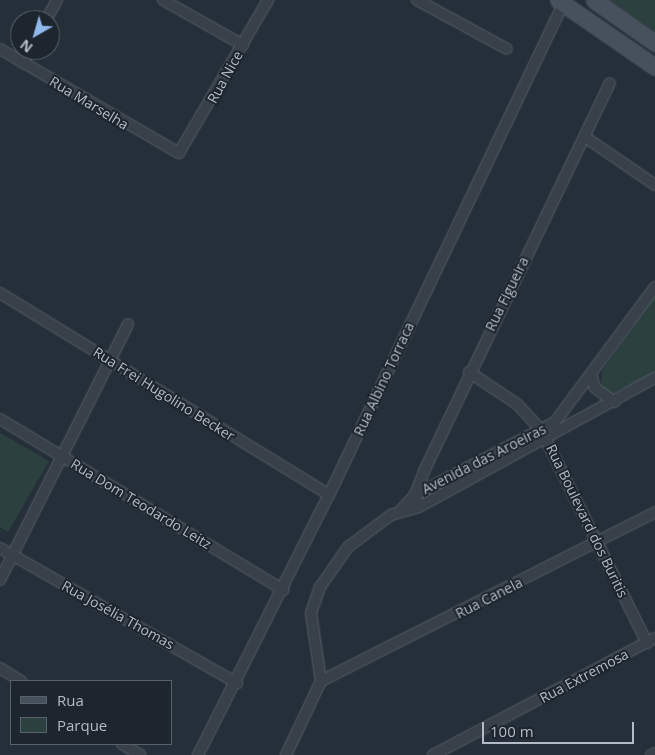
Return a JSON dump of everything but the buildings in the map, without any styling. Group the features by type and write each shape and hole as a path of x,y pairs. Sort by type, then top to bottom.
{"street":[{"path":"163,0 243,45"},
{"name":"Rua Nice","path":"179,153 268,0"},
{"path":"417,0 507,49"},
{"path":"594,0 655,43"},
{"path":"562,1 655,67"},
{"name":"Rua Albino Torraca","path":"198,755 237,682 329,495 562,1"},
{"name":"Rua Marselha","path":"0,49 179,153"},
{"name":"Rua Figueira","path":"415,495 469,372 610,84"},
{"path":"585,137 655,185"},
{"name":"Avenida das Aroeiras","path":"401,510 415,495 543,434 592,377 655,286"},
{"name":"Rua Frei Hugolino Becker","path":"0,293 329,495"},
{"path":"0,580 59,455 128,324"},
{"name":"Rua Boulevard dos Buritis","path":"469,372 517,404 543,434 597,542 651,640"},
{"path":"592,377 595,388 614,402"},
{"path":"286,755 321,681 311,613 320,587 348,547 374,525 401,510 419,507 543,434 614,402 655,378"},
{"name":"Rua Dom Teodardo Leitz","path":"0,419 283,590"},
{"path":"415,495 419,507"},
{"name":"Rua Canela","path":"321,681 655,512"},
{"name":"Rua Josélia Thomas","path":"0,548 237,682"},
{"name":"Rua Extremosa","path":"433,755 651,640"},
{"path":"0,668 19,680"},
{"path":"124,745 140,755"},
{"path":"651,755 655,753"}],"green space":[{"path":"610,0 655,0 655,32"},
{"path":"655,296 655,373 610,394 601,388 602,371"},
{"path":"0,433 49,461 8,532 0,527"}]}
